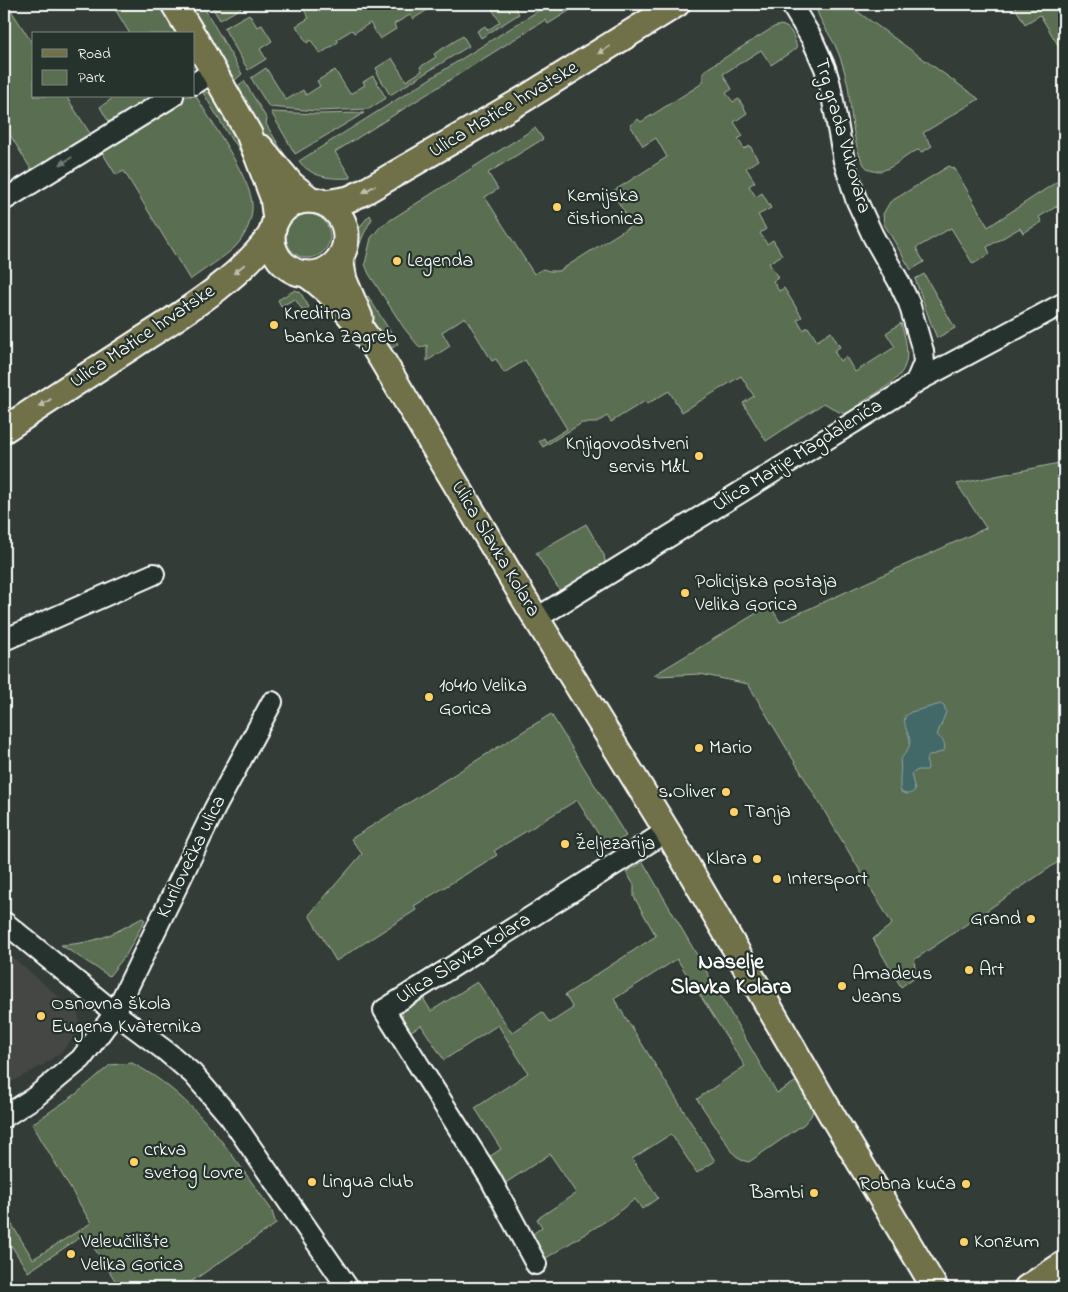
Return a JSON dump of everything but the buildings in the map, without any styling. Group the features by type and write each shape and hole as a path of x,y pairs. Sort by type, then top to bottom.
{"main road":[{"path":"174,4 191,32"},
{"name":"Ulica Matice hrvatske","path":"318,202 349,199 364,192 524,99 677,4"},
{"path":"195,41 204,78 249,134 291,184 318,202 334,209 341,218 345,228 346,242 340,259 324,271 306,274 291,270 280,260 272,243 274,227 273,197 249,134"},
{"path":"274,227 286,208 294,203 318,202"},
{"name":"Ulica Matice hrvatske","path":"4,430 193,306 264,246 274,227"},
{"name":"Ulica Slavka Kolara","path":"340,259 344,280 371,343 582,694 667,831 834,1119 935,1288"},
{"name":"Ulica Slavka Kolara","path":"306,274 327,291 371,343"},
{"path":"1027,1288 1064,1264"}],"street":[{"name":"Trg grada Vukovara","path":"791,4 812,39 825,68 844,161 856,199 873,236 899,282 911,312 923,351 924,364 916,382"},
{"path":"4,200 170,98"},
{"name":"Ulica Matije Magdalenića","path":"537,618 916,382 1064,303"},
{"path":"4,640 154,574"},
{"name":"Kurilovečka ulica","path":"4,1117 35,1097 81,1059 115,1012 215,808 272,702"},
{"name":"Ulica Slavka Kolara","path":"536,1264 490,1178 384,1010 667,831"},
{"path":"4,922 193,1074 230,1118 348,1288"}],"shaded area":[{"name":"Osnovna škola Eugena Kvaternika","path":"4,950 78,1013 79,1019 75,1036 60,1053 43,1065 4,1086"}],"green space":[{"path":"4,4 7,4 32,43 32,98 67,98 93,138 34,174 4,125"},
{"path":"112,4 161,4 178,32 129,32"},
{"path":"188,4 202,4 242,74 233,82"},
{"path":"210,4 239,4 241,8 220,20"},
{"path":"300,4 437,4 413,19 410,15 394,24 396,29 380,39 370,23 354,33 352,30 337,39 338,42 320,54 311,40 307,43 296,26 309,18"},
{"path":"489,4 513,4 519,14 481,38 477,31 485,26 488,30 500,22"},
{"path":"549,4 580,4 548,24 545,20 335,152 351,178 322,176 310,171 299,161"},
{"path":"818,4 847,4 979,99 923,133 932,146 922,152 918,150 882,171 870,170 864,165 856,145 844,70 835,45 818,14"},
{"path":"1013,4 1064,4 1064,55 1040,15 1025,24"},
{"path":"249,14 257,27 262,25 272,41 260,49 266,59 248,70 224,28"},
{"path":"781,25 791,31 797,48 771,65 761,50 723,74 732,89 726,93 733,102 739,99 747,113 734,122 743,136 738,139 744,149 750,146 758,160 746,168 755,182 749,186 756,197 762,193 771,208 758,215 766,229 760,233 767,244 773,240 782,255 769,263 778,278 773,281 779,291 784,288 802,317 797,320 803,330 808,327 817,341 831,332 840,347 834,351 840,361 846,357 855,372 895,347 886,333 901,323 907,354 901,373 895,380 861,403 863,405 846,414 824,403 766,441 743,403 754,396 741,376 682,412 669,391 647,404 645,401 611,422 607,416 596,423 582,423 543,447 539,441 544,438 546,442 567,429 525,360 504,373 496,359 492,361 465,317 442,332 450,346 427,361 427,345 420,348 404,328 369,274 365,264 371,238 381,226 535,128 543,139 488,173 498,189 485,197 534,274 543,269 559,271 632,225 612,192 667,157 656,138 643,146 630,125 638,119 641,122 698,86 703,82 705,70 774,27"},
{"path":"463,36 469,46 390,95 376,68 392,58 406,81 422,71 420,67 436,57 434,54"},
{"path":"266,68 286,100 303,90 306,95 320,86 317,81 335,70 350,94 365,85 363,82 373,76 386,98 369,109 317,111 269,107 251,78"},
{"path":"244,81 267,119 266,124 284,154 282,160 258,126 235,88"},
{"path":"202,91 210,93 215,97 251,160 253,177 236,144 232,141"},
{"path":"195,95 237,164 250,193 252,210 243,237 226,255 190,280 124,171 116,175 100,149 182,98 195,98"},
{"path":"113,98 157,98 111,126 100,107"},
{"path":"271,112 317,114 364,113 295,154"},
{"path":"949,166 955,169 988,227 1064,177 1064,202 1039,217 1042,222 1023,233 1020,228 987,247 990,254 973,264 951,228 916,248 924,262 911,270 884,224 883,214 890,202"},
{"path":"312,214 324,220 329,227 329,245 324,252 317,257 304,258 296,255 289,248 286,232 289,224 296,217"},
{"path":"370,215 372,219 357,253 356,276 350,268 353,246 361,226"},
{"path":"924,274 955,328 937,338 915,279"},
{"path":"295,290 300,292 309,307 303,311 295,299 281,306 278,300"},
{"path":"368,296 398,344 389,350 362,300"},
{"path":"1064,462 1064,858 914,960 916,976 901,987 873,939 892,924 748,684 700,674 654,675 770,605 780,622 986,528 957,484"},
{"path":"586,524 604,555 605,561 602,568 562,594 536,553"},
{"path":"551,714 626,836 607,848 577,800 494,851 497,855 414,906 416,910 336,961 309,915 362,854 351,839"},
{"path":"643,862 777,1093 800,1079 814,1108 811,1116 804,1124 749,1162 741,1160 734,1154 697,1099 745,1066 677,959 614,999 715,1161 697,1173 671,1134 632,1159 658,1198 642,1209 635,1199 609,1219 543,1260 529,1237 542,1227 537,1219 576,1193 550,1154 504,1184 489,1157 501,1149 475,1108 528,1073 498,1025 444,1060 421,1025 408,1033 403,1022 402,1012 414,997 423,998 431,1011 477,982 512,1033 542,1012 550,1023 573,1008 565,995 656,936 634,897 634,885 626,872"},
{"path":"142,918 145,920 126,955 109,976 61,945 103,937"},
{"path":"132,1063 155,1076 175,1092 210,1127 271,1209 276,1224 182,1288 120,1288 85,1234 28,1272 4,1234 4,1212 33,1259 91,1223 32,1124 76,1094 110,1065"}],"water":[{"path":"941,704 944,705 946,712 937,735 945,746 944,751 929,756 926,760 927,770 918,770 911,774 915,790 910,794 903,793 900,788 900,760 910,744 905,716 911,712"}],"place":[{"name":"Kemijska čistionica","path":"557,207"},
{"name":"Legenda","path":"397,261"},
{"name":"Kreditna banka Zagreb","path":"274,325"},
{"name":"Knjigovodstveni servis M&L","path":"699,456"},
{"name":"Policijska postaja Velika Gorica","path":"685,593"},
{"name":"10410 Velika Gorica","path":"429,697"},
{"name":"Mario","path":"699,748"},
{"name":"s.Oliver","path":"726,792"},
{"name":"Tanja","path":"734,812"},
{"name":"Željezarija","path":"565,844"},
{"name":"Klara","path":"757,859"},
{"name":"Intersport","path":"777,879"},
{"name":"Grand","path":"1031,919"},
{"name":"Art","path":"969,970"},
{"name":"Amadeus Jeans","path":"842,986"},
{"name":"Osnovna škola Eugena Kvaternika","path":"41,1016"},
{"name":"crkva svetog Lovre","path":"134,1162"},
{"name":"Lingua club","path":"312,1182"},
{"name":"Robna kuća","path":"966,1184"},
{"name":"Bambi","path":"814,1193"},
{"name":"Konzum","path":"964,1242"},
{"name":"Veleučilište Velika Gorica","path":"71,1254"}],"district":[{"name":"Naselje Slavka Kolara","path":"731,976"}]}
